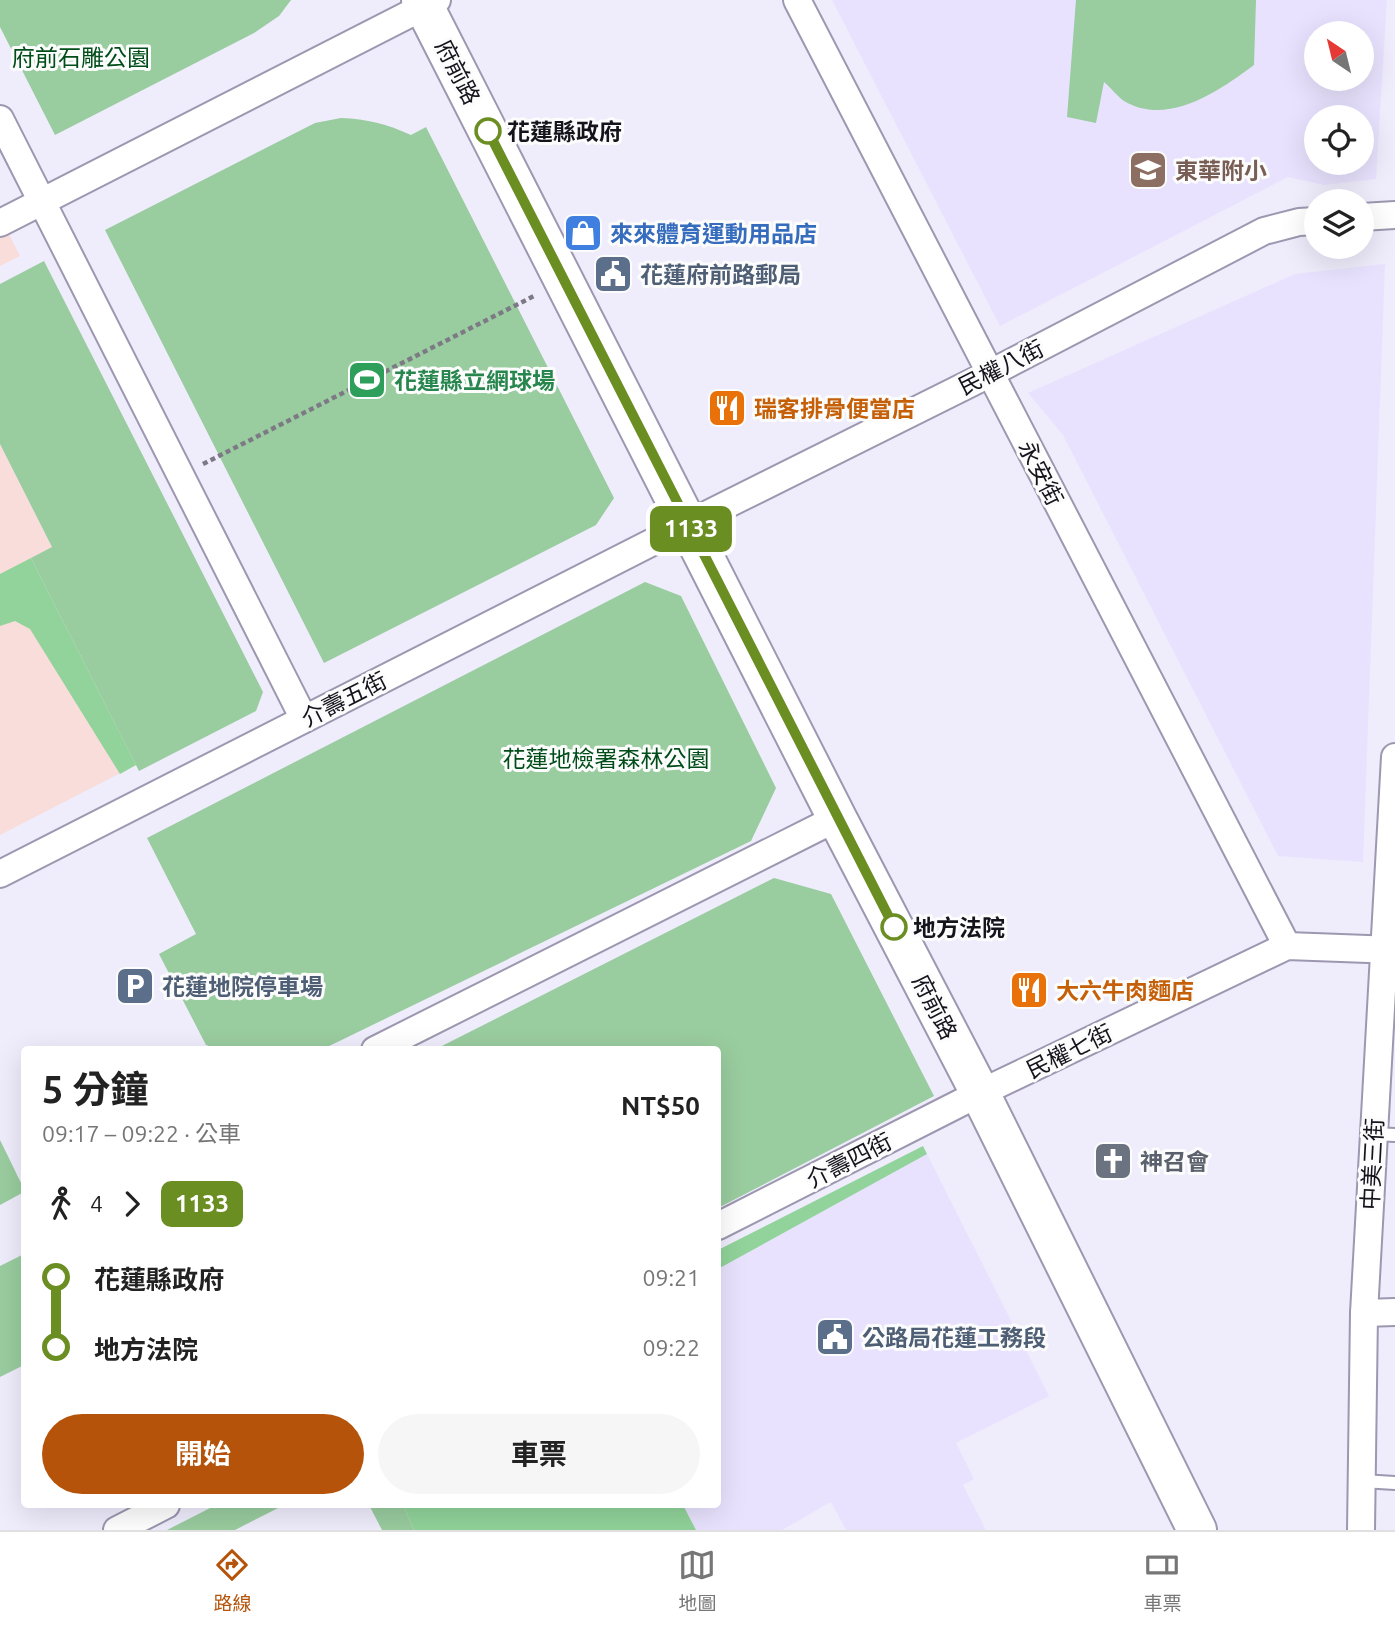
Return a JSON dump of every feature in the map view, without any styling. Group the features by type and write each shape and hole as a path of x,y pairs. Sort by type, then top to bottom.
{"main road":[{"name":"府前路","path":"428,2 564,280 980,1093 1197,1530"}],"street":[{"name":"永安街","path":"797,0 1287,946"},
{"path":"0,223 428,2"},
{"path":"0,119 304,719"},
{"path":"1374,216 1395,215"},
{"name":"民權八街","path":"688,524 989,374 1264,231 1304,221"},
{"name":"介壽五街","path":"0,874 688,524"},
{"name":"中美三街","path":"1361,1530 1364,1312 1384,1135 1395,757"},
{"path":"383,1046 837,818"},
{"name":"民權七街","path":"980,1093 1287,946 1390,950"},
{"name":"介壽四街","path":"721,1224 980,1093"},
{"path":"1364,1312 1395,1312"},
{"path":"117,1530 160,1508"}],"lane":[{"path":"1362,1481 1395,1483"}],"path":[{"path":"181,475 564,280"}],"shaded area":[{"name":"東華附小","path":"832,0 1387,0 1376,179 1324,185 1288,177 1000,326"},
{"path":"0,216 20,256 0,266"},
{"path":"1385,264 1363,862 1278,856 1063,435 1028,393 1295,274"},
{"path":"0,444 52,547 31,559 136,765 0,835"},
{"name":"公路局花蓮工務段","path":"927,1154 1049,1396 956,1443 974,1479 963,1485 986,1530 846,1530 831,1502 782,1530 696,1530 685,1508 721,1508 721,1267"}],"green space":[{"name":"府前石雕公園","path":"0,0 291,0 279,16 254,33 55,135 0,27"},
{"path":"1076,0 1256,0 1254,65 1192,103 1158,110 1141,108 1124,101 1104,82 1096,123 1067,117"},
{"name":"花蓮縣立網球場","path":"341,118 377,123 411,135 426,127 614,498 596,525 324,663 105,230 315,123"},
{"path":"44,261 263,692 256,711 139,771 31,558 52,547 0,444 0,284"},
{"path":"31,558 136,765 120,774 30,629 15,621 0,626 0,574"},
{"name":"花蓮地檢署森林公園","path":"645,582 681,596 776,788 751,841 329,1046 206,1045 159,954 196,934 147,838"},
{"path":"774,878 831,894 934,1096 721,1206 721,1046 442,1046"},
{"path":"0,1140 21,1183 21,1194 0,1205"},
{"path":"923,1146 927,1154 721,1267 721,1248"},
{"path":"21,1256 21,1366 0,1377 0,1266"},
{"path":"210,1508 278,1508 235,1530 167,1530"},
{"path":"371,1508 404,1508 414,1530 382,1530"},
{"path":"404,1508 685,1508 696,1530 414,1530"}],"bus line":[{"name":"1133","path":"488,131 894,927"}],"place":[{"name":"花蓮縣政府","path":"488,131"},
{"name":"東華附小","path":"1148,170"},
{"name":"來來體育運動用品店","path":"583,233"},
{"name":"花蓮府前路郵局","path":"613,274"},
{"name":"花蓮縣立網球場","path":"367,380"},
{"name":"瑞客排骨便當店","path":"727,408"},
{"name":"地方法院","path":"894,927"},
{"name":"花蓮地院停車場","path":"135,986"},
{"name":"大六牛肉麵店","path":"1029,990"},
{"name":"神召會","path":"1113,1161"},
{"name":"公路局花蓮工務段","path":"835,1337"}]}
